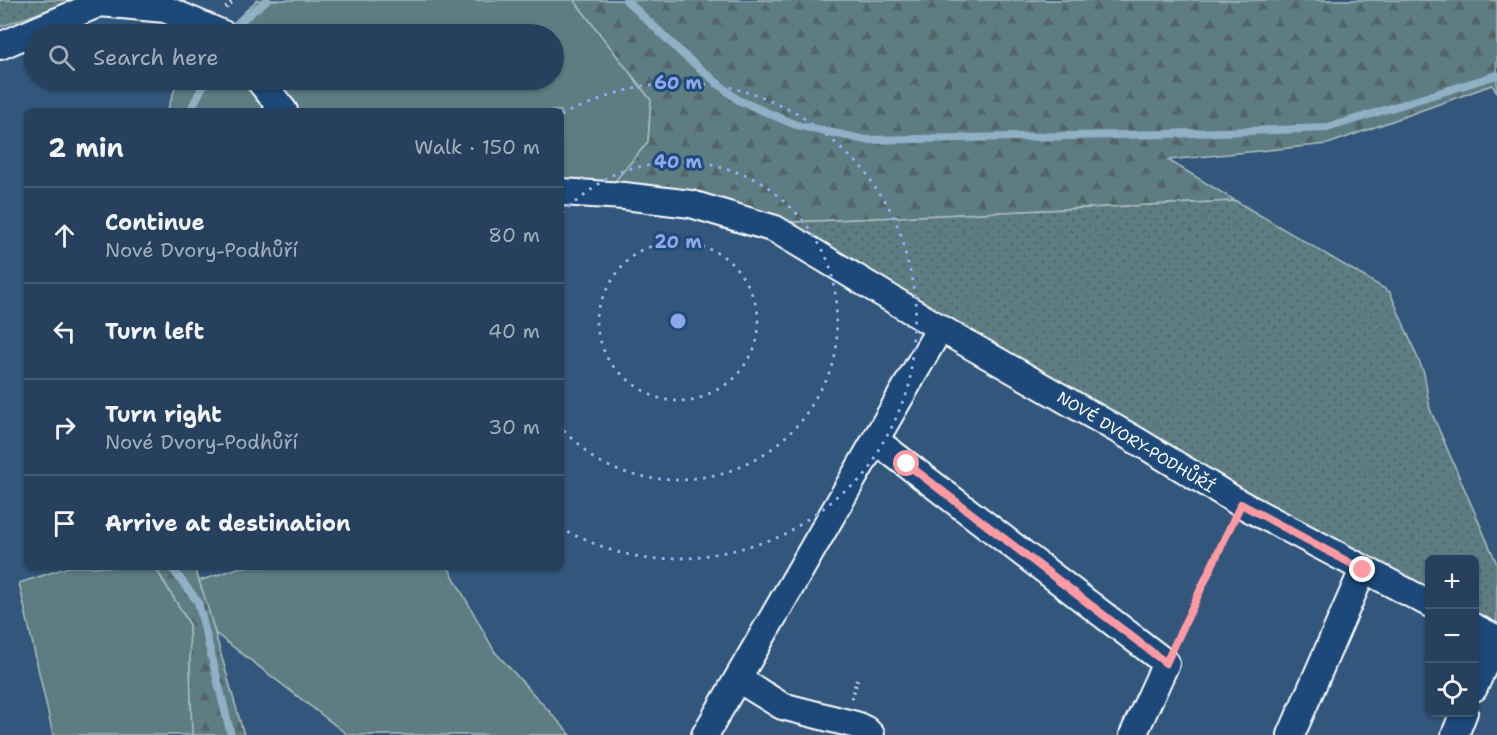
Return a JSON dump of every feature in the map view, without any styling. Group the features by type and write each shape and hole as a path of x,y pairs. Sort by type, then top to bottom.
{"street":[{"path":"51,24 100,3 165,9 200,24"},
{"path":"0,46 24,36"},
{"path":"268,90 282,108"},
{"name":"NOVÉ DVORY-PODHŮŘÍ","path":"564,192 691,204 775,229 1241,504 1425,601"},
{"path":"705,735 940,328"},
{"path":"875,440 1166,663 1133,735"},
{"path":"1291,735 1363,570"},
{"path":"1479,670 1489,635"},
{"path":"738,679 782,706 856,724 871,735"},
{"path":"1455,735 1462,717"}],"path":[{"path":"1166,663 1241,504"}],"green space":[{"path":"0,0 74,0 0,27"},
{"path":"257,0 574,0 651,100 648,142 611,186 564,183 564,108 296,108 281,90 564,90 564,24 232,24"},
{"path":"574,0 1497,0 1497,92 1492,85 1328,144 1168,160 1236,201 774,223 611,186 648,142 651,100"},
{"path":"174,90 260,90 274,108 168,108"},
{"path":"1236,201 1390,292 1424,373 1430,409 1497,564 1497,625 1479,620 1479,555 1425,555 1425,593 1250,501 774,223"},
{"path":"60,570 157,570 189,623 192,735 53,735 19,583"},
{"path":"157,570 195,570 244,735 192,735 189,623"},
{"path":"232,570 450,570 495,652 571,735 348,735 215,633 199,581"}],"waterway":[{"path":"237,24 267,0"},
{"path":"626,0 686,57 738,100 796,125 866,140 1167,134 1327,128 1497,75"},
{"path":"192,108 201,90"},
{"path":"173,570 198,602 231,735"}],"route":[{"path":"907,464 1166,663 1241,504 1363,570"}]}
